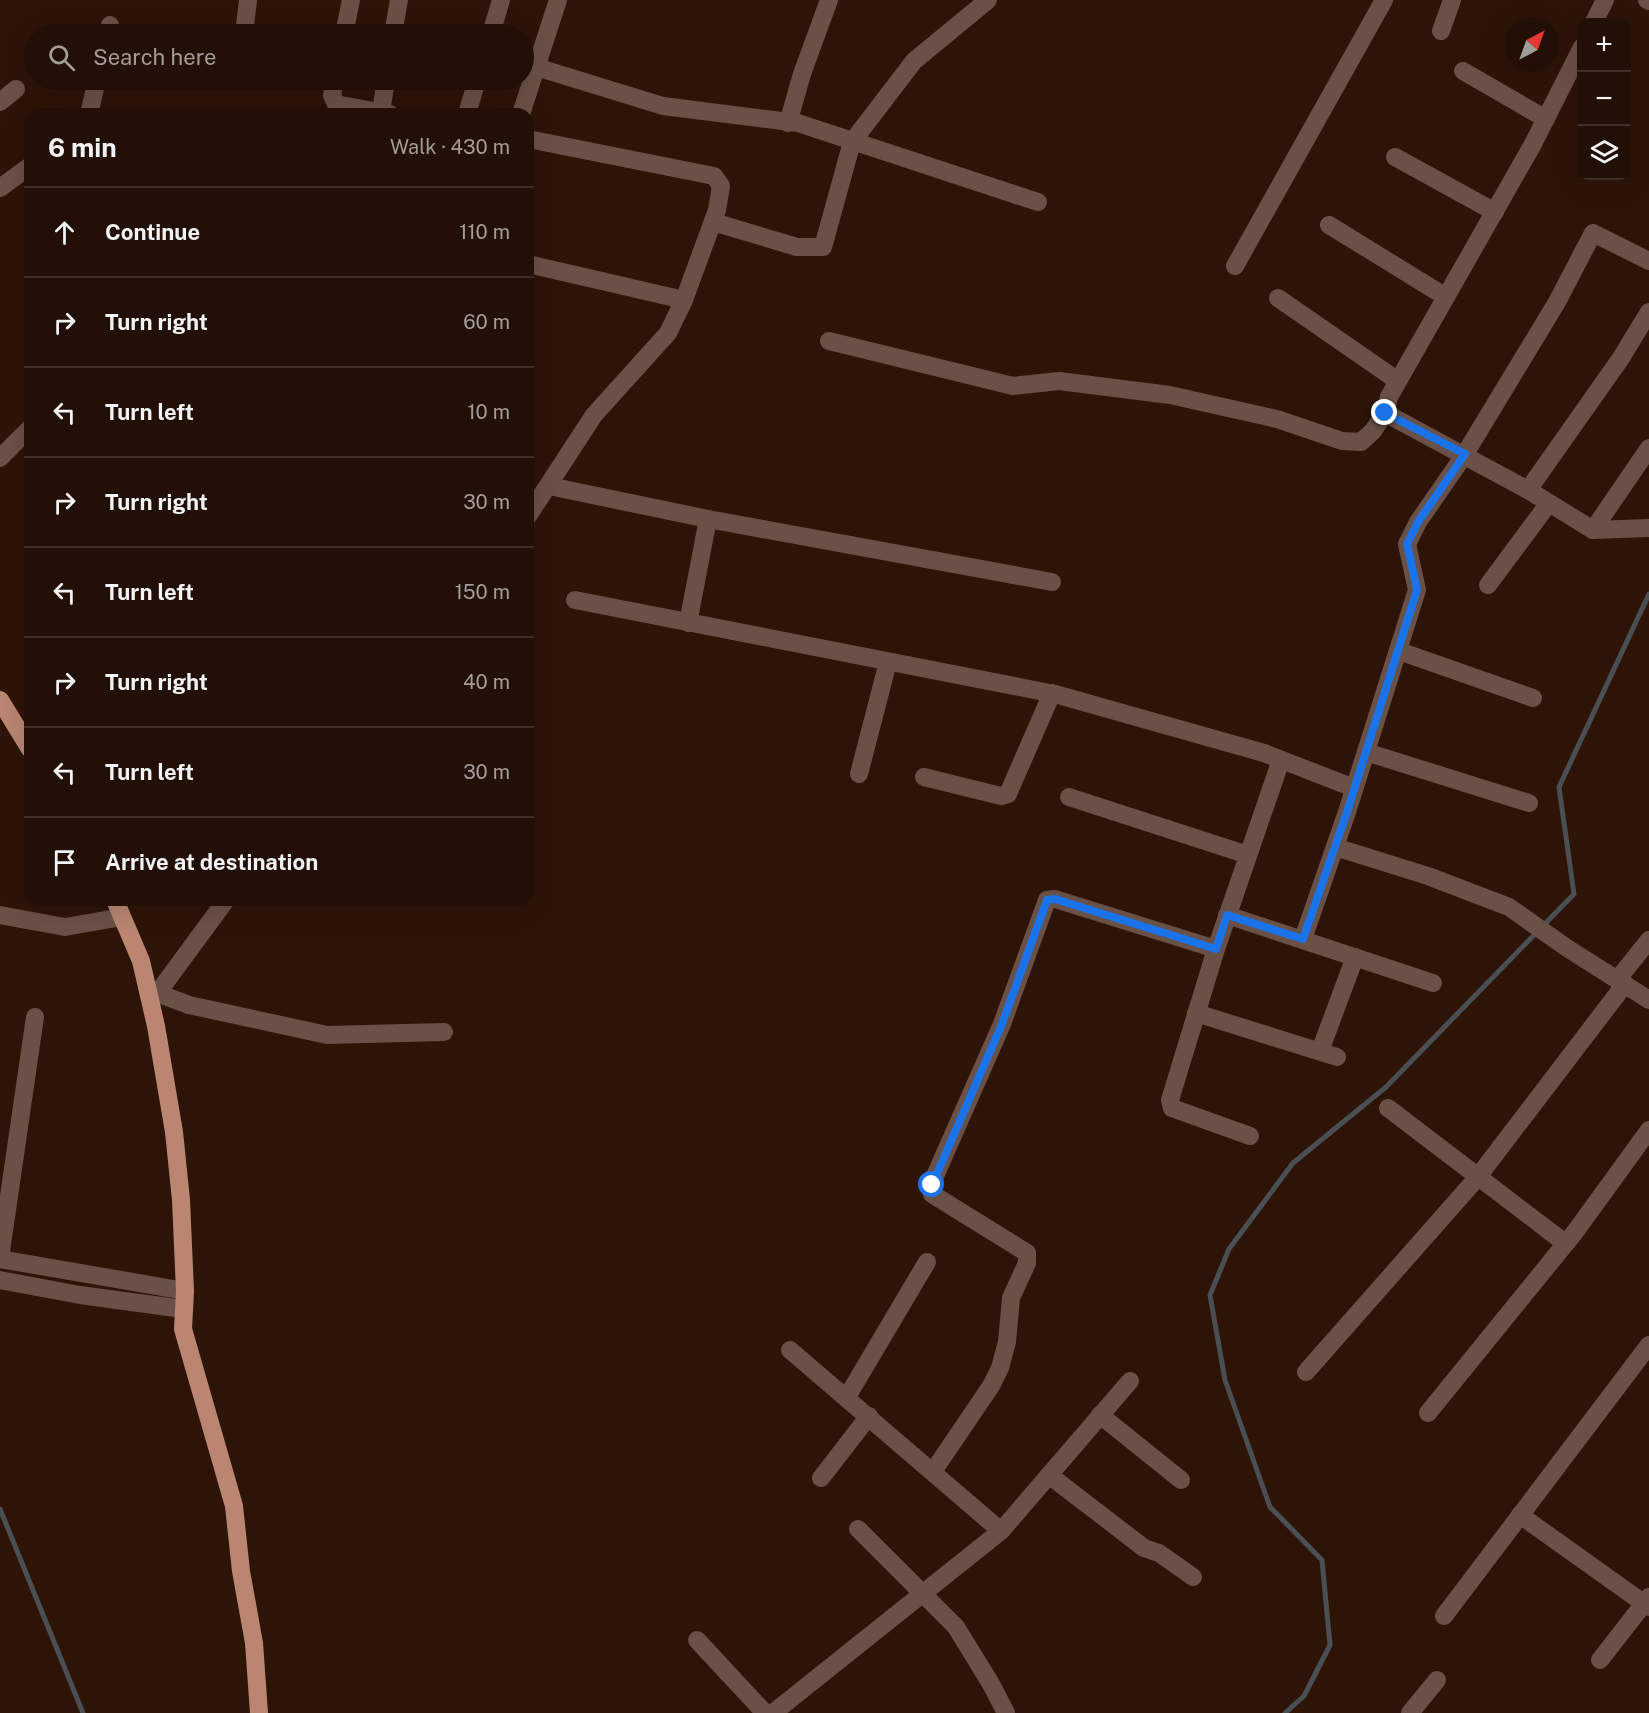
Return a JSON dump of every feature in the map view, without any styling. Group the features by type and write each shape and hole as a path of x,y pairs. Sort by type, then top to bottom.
{"main road":[{"path":"0,700 24,739"},
{"path":"117,906 154,997 174,1132 181,1200 183,1329 234,1506 241,1571 255,1643 259,1713"}],"street":[{"path":"245,24 248,0"},
{"path":"346,24 351,0"},
{"path":"395,24 399,0"},
{"path":"494,24 501,0"},
{"path":"534,73 558,0"},
{"path":"788,123 802,74 829,0"},
{"path":"712,222 797,247 823,247 852,142 914,61 988,0"},
{"path":"1235,266 1384,0"},
{"path":"1441,31 1452,0"},
{"path":"1596,18 1605,0"},
{"path":"830,341 1014,386 1059,381 1170,395 1277,419 1342,441 1361,442 1373,431 1385,413 1389,397 1495,212 1546,119 1577,55"},
{"path":"536,67 663,106 798,123 1038,202"},
{"path":"1463,71 1546,119"},
{"path":"0,102 16,89"},
{"path":"90,108 95,90"},
{"path":"333,90 332,95 336,104 358,108"},
{"path":"386,90 386,108"},
{"path":"469,108 474,90"},
{"path":"523,108 529,90"},
{"path":"534,140 714,176 721,186 712,222 684,300 668,333 594,415 534,507"},
{"path":"1395,157 1495,212"},
{"path":"0,188 24,170"},
{"path":"1329,225 1446,297"},
{"path":"1303,939 1335,847 1417,590 1407,544 1418,522 1465,454 1557,302 1593,232 1649,261"},
{"path":"534,265 684,300"},
{"path":"1278,298 1398,381"},
{"path":"1528,490 1621,358 1649,312"},
{"path":"1385,413 1465,454 1593,530 1649,528"},
{"path":"0,458 24,434"},
{"path":"1593,530 1649,448"},
{"path":"549,486 708,519 1052,582"},
{"path":"1488,585 1550,503"},
{"path":"688,623 708,519"},
{"path":"575,600 1052,693 1281,760 1354,788"},
{"path":"1399,651 1533,698"},
{"path":"859,774 888,662"},
{"path":"924,777 1001,796 1008,794 1052,693"},
{"path":"1366,752 1529,803"},
{"path":"1250,1136 1172,1108 1170,1100 1227,915 1281,760"},
{"path":"1069,797 1248,855"},
{"path":"1335,847 1428,876 1509,907 1567,948 1649,1000"},
{"path":"934,1470 991,1386 1000,1368 1007,1342 1011,1298 1027,1263 1027,1253 932,1194 932,1185 1002,1024 1047,900 1055,899 1216,949"},
{"path":"222,906 154,997 327,1035 444,1032"},
{"path":"0,915 28,923 65,927 122,917"},
{"path":"1227,915 1433,983"},
{"path":"1306,1372 1477,1178 1621,982 1649,940"},
{"path":"1196,1013 1329,1054 1355,957"},
{"path":"35,1017 0,1258 184,1300"},
{"path":"1388,1108 1565,1243"},
{"path":"1428,1413 1565,1243 1649,1130"},
{"path":"847,1397 927,1262"},
{"path":"0,1280 80,1295 184,1300"},
{"path":"1444,1616 1649,1345"},
{"path":"790,1350 934,1470 1001,1531"},
{"path":"773,1713 1001,1531 1130,1381"},
{"path":"1100,1415 1181,1480"},
{"path":"821,1478 869,1416"},
{"path":"1049,1475 1144,1548 1160,1553 1193,1577"},
{"path":"1520,1515 1648,1603 1600,1660"},
{"path":"858,1529 956,1628 1006,1713"},
{"path":"697,1640 765,1713"},
{"path":"1410,1713 1437,1680"}],"waterway":[{"path":"1285,1713 1304,1696 1330,1645 1322,1560 1270,1507 1225,1380 1210,1295 1229,1249 1293,1163 1386,1087 1574,894 1559,787 1649,594"},
{"path":"0,1509 83,1713"}],"route":[{"path":"932,1185 1002,1024 1047,900 1055,899 1216,949 1227,915 1303,939 1347,812 1417,590 1408,558 1407,544 1418,522 1465,454 1385,413"}]}
